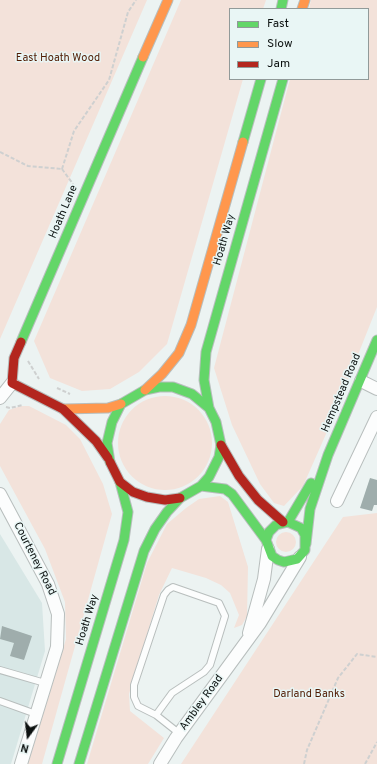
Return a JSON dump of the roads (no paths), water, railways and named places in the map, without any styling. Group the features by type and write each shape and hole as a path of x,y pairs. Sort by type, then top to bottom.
{"main road":[{"name":"Hoath Lane","path":"12,383 14,358 168,0"},
{"name":"Hoath Way","path":"145,390 162,374 179,353 191,325 261,80"},
{"name":"Hoath Way","path":"209,408 204,380 206,352 283,80"},
{"name":"Hempstead Road","path":"306,544 310,509 328,455 377,340"},
{"path":"12,383 63,409 96,441 108,458 120,482 133,492 147,498 165,500 180,498"},
{"path":"63,409 108,408 121,404 145,390 159,387 183,390 201,400 209,408 216,422 221,445 239,476 258,500 286,522 301,528 305,535 306,544 300,557 291,562 284,562 272,556 267,545 232,494 225,489 201,486"},
{"path":"108,458 108,433 121,404"},
{"path":"79,764 144,551 155,529 180,498 201,486 216,467 221,445"},
{"name":"Hempstead Road","path":"286,522 328,455"},
{"name":"Hoath Way","path":"57,764 124,540 128,512 120,482"},
{"path":"267,545 269,532 276,525 286,522"}],"street":[{"path":"360,381 377,389"},
{"path":"0,398 12,383"},
{"path":"337,501 377,416"},
{"name":"Courteney Road","path":"0,494 48,584 57,608 58,642 21,764"},
{"path":"246,643 264,579 267,545"},
{"name":"Ambley Road","path":"160,764 276,599 300,557"}],"lane":[{"path":"156,715 172,693 204,672 210,665 225,616 219,603 173,587 164,595 134,685 134,697 138,706 156,715 180,734"},
{"path":"0,670 45,683"},
{"path":"0,701 36,714"}],"park label":[{"name":"East Hoath Wood","path":"58,59"},
{"name":"Darland Banks","path":"309,695"}]}
